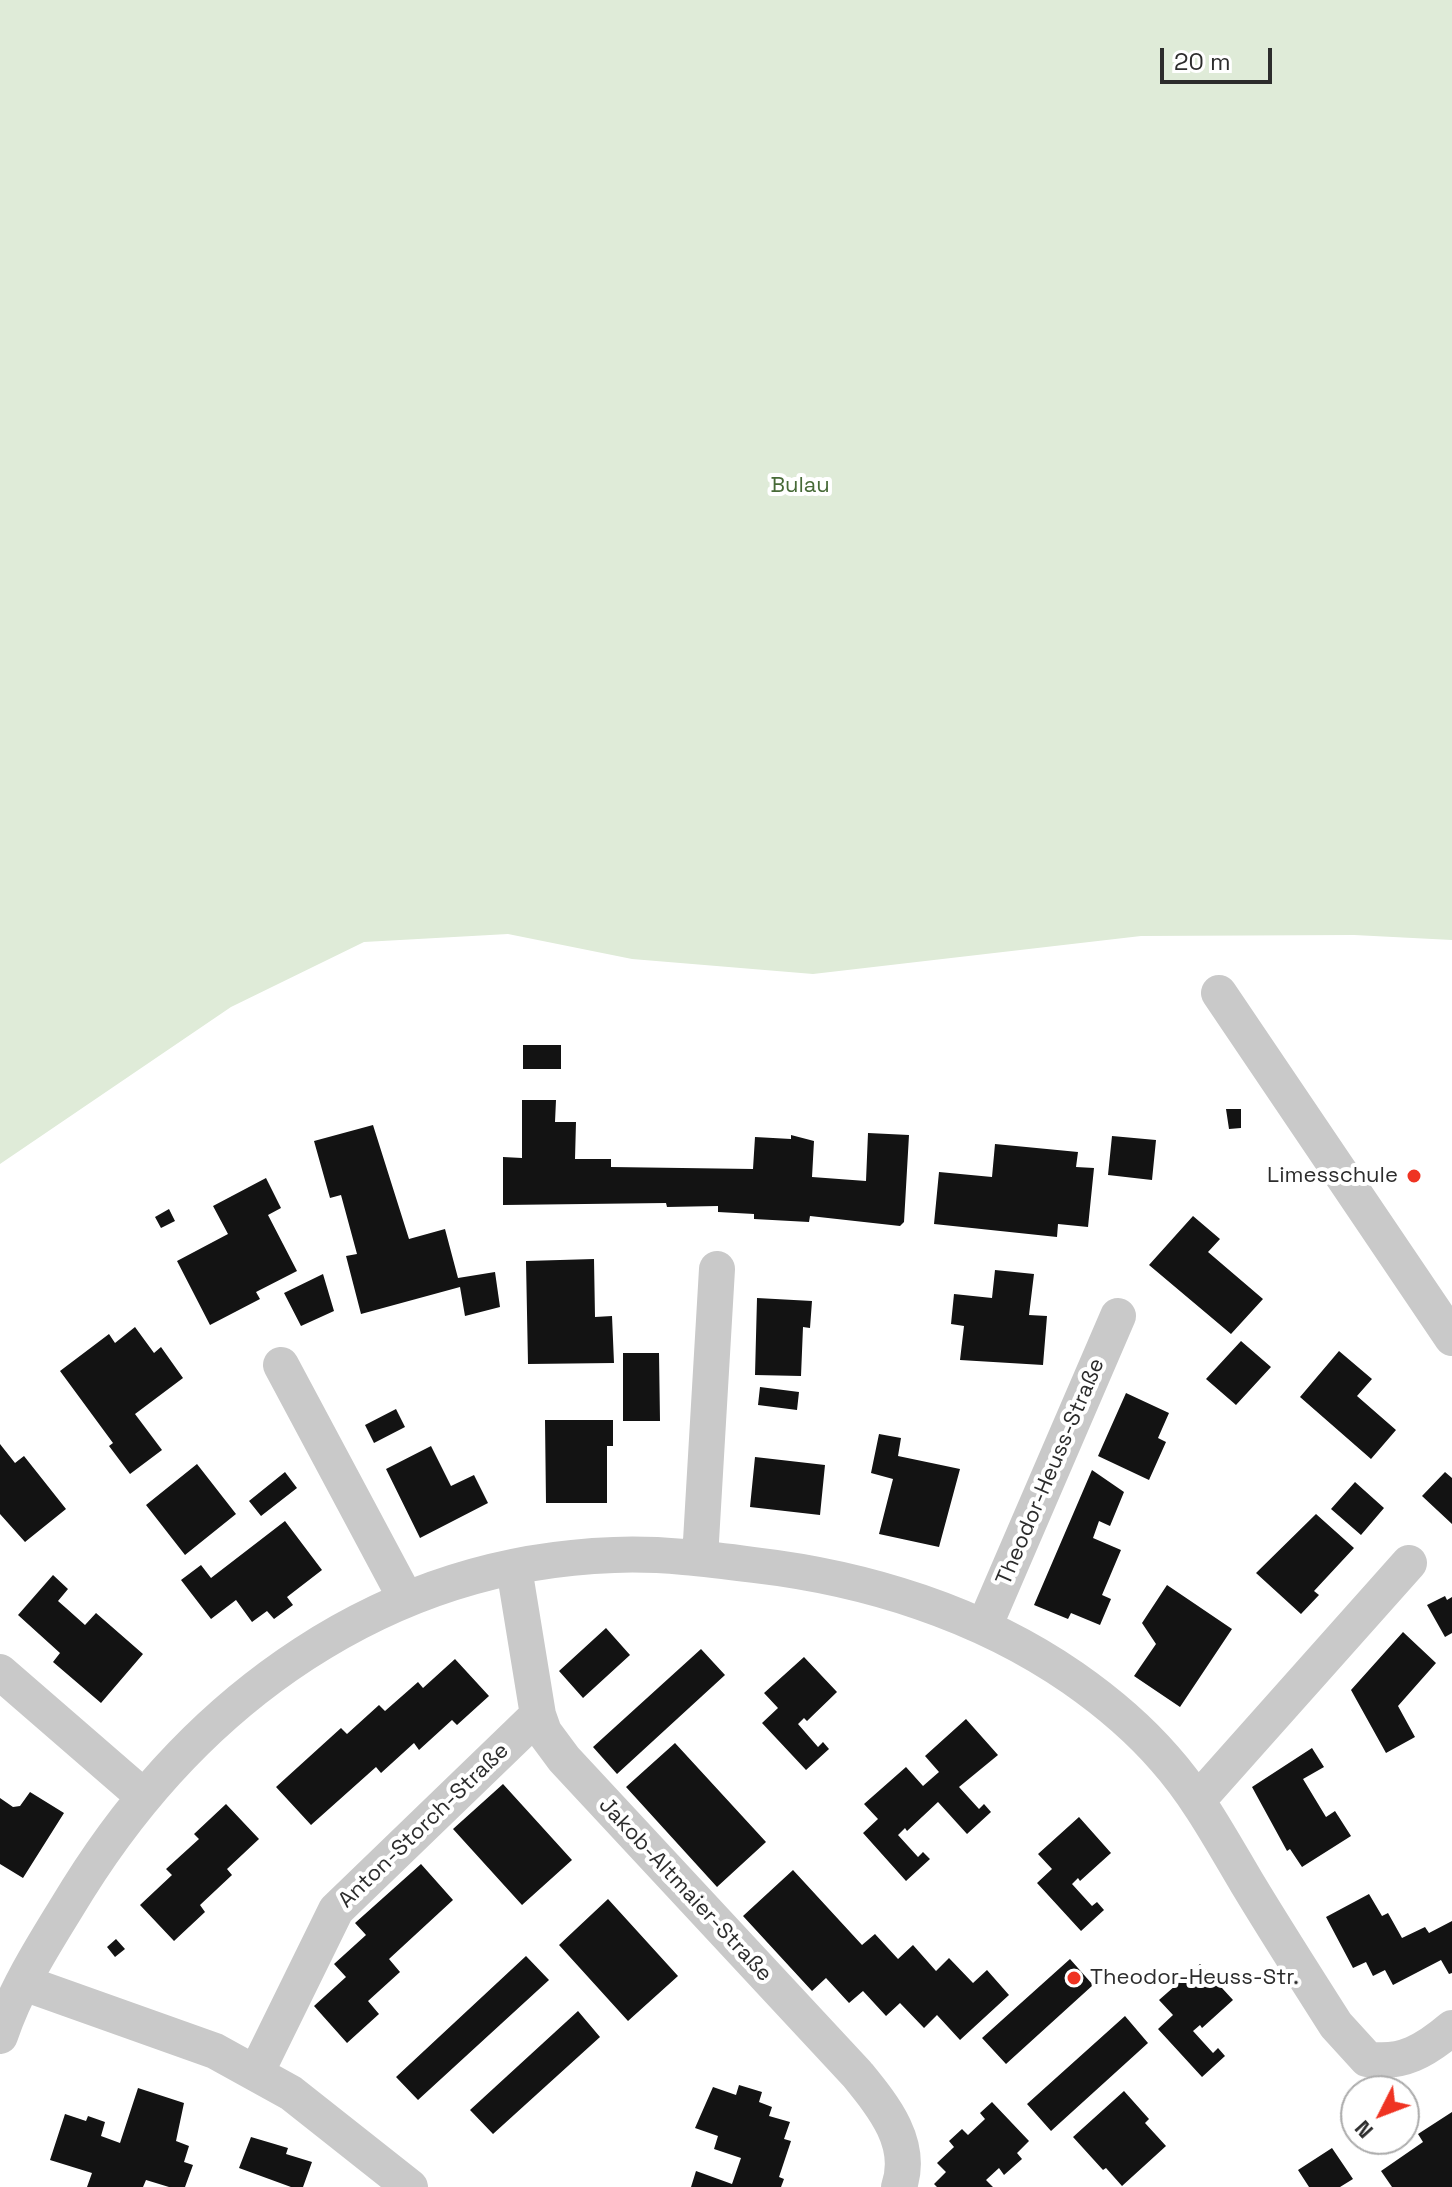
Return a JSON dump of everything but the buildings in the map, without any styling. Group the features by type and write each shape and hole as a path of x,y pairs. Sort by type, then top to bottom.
{"street":[{"path":"1219,993 1452,1338"},
{"path":"700,1558 717,1269"},
{"name":"Theodor-Heuss-Straße","path":"984,1627 1118,1316"},
{"path":"281,1365 406,1599"},
{"path":"0,2036 24,1983 100,1854 143,1796 195,1739 277,1672 320,1642 406,1599 514,1568 615,1555 700,1558 825,1576 900,1595 984,1627 1037,1655 1105,1702 1166,1760 1197,1801 1336,2025 1354,2048 1367,2059 1384,2062 1401,2059 1419,2053 1452,2028"},
{"path":"1197,1801 1409,1563"},
{"name":"Jakob-Altmaier-Straße","path":"514,1568 538,1715 564,1759 882,2104 902,2149 899,2187"},
{"path":"0,1672 143,1796"},
{"name":"Anton-Storch-Straße","path":"256,2073 336,1910 538,1715"},
{"path":"24,1983 150,2025 215,2051 301,2100 410,2187"}],"green space":[{"name":"Bulau","path":"0,0 1452,0 1452,940 1354,935 1141,936 813,974 632,959 508,934 364,942 231,1007 0,1164"}],"place":[{"name":"Limesschule","path":"1414,1176"},
{"name":"Theodor-Heuss-Str.","path":"1074,1978"}]}
